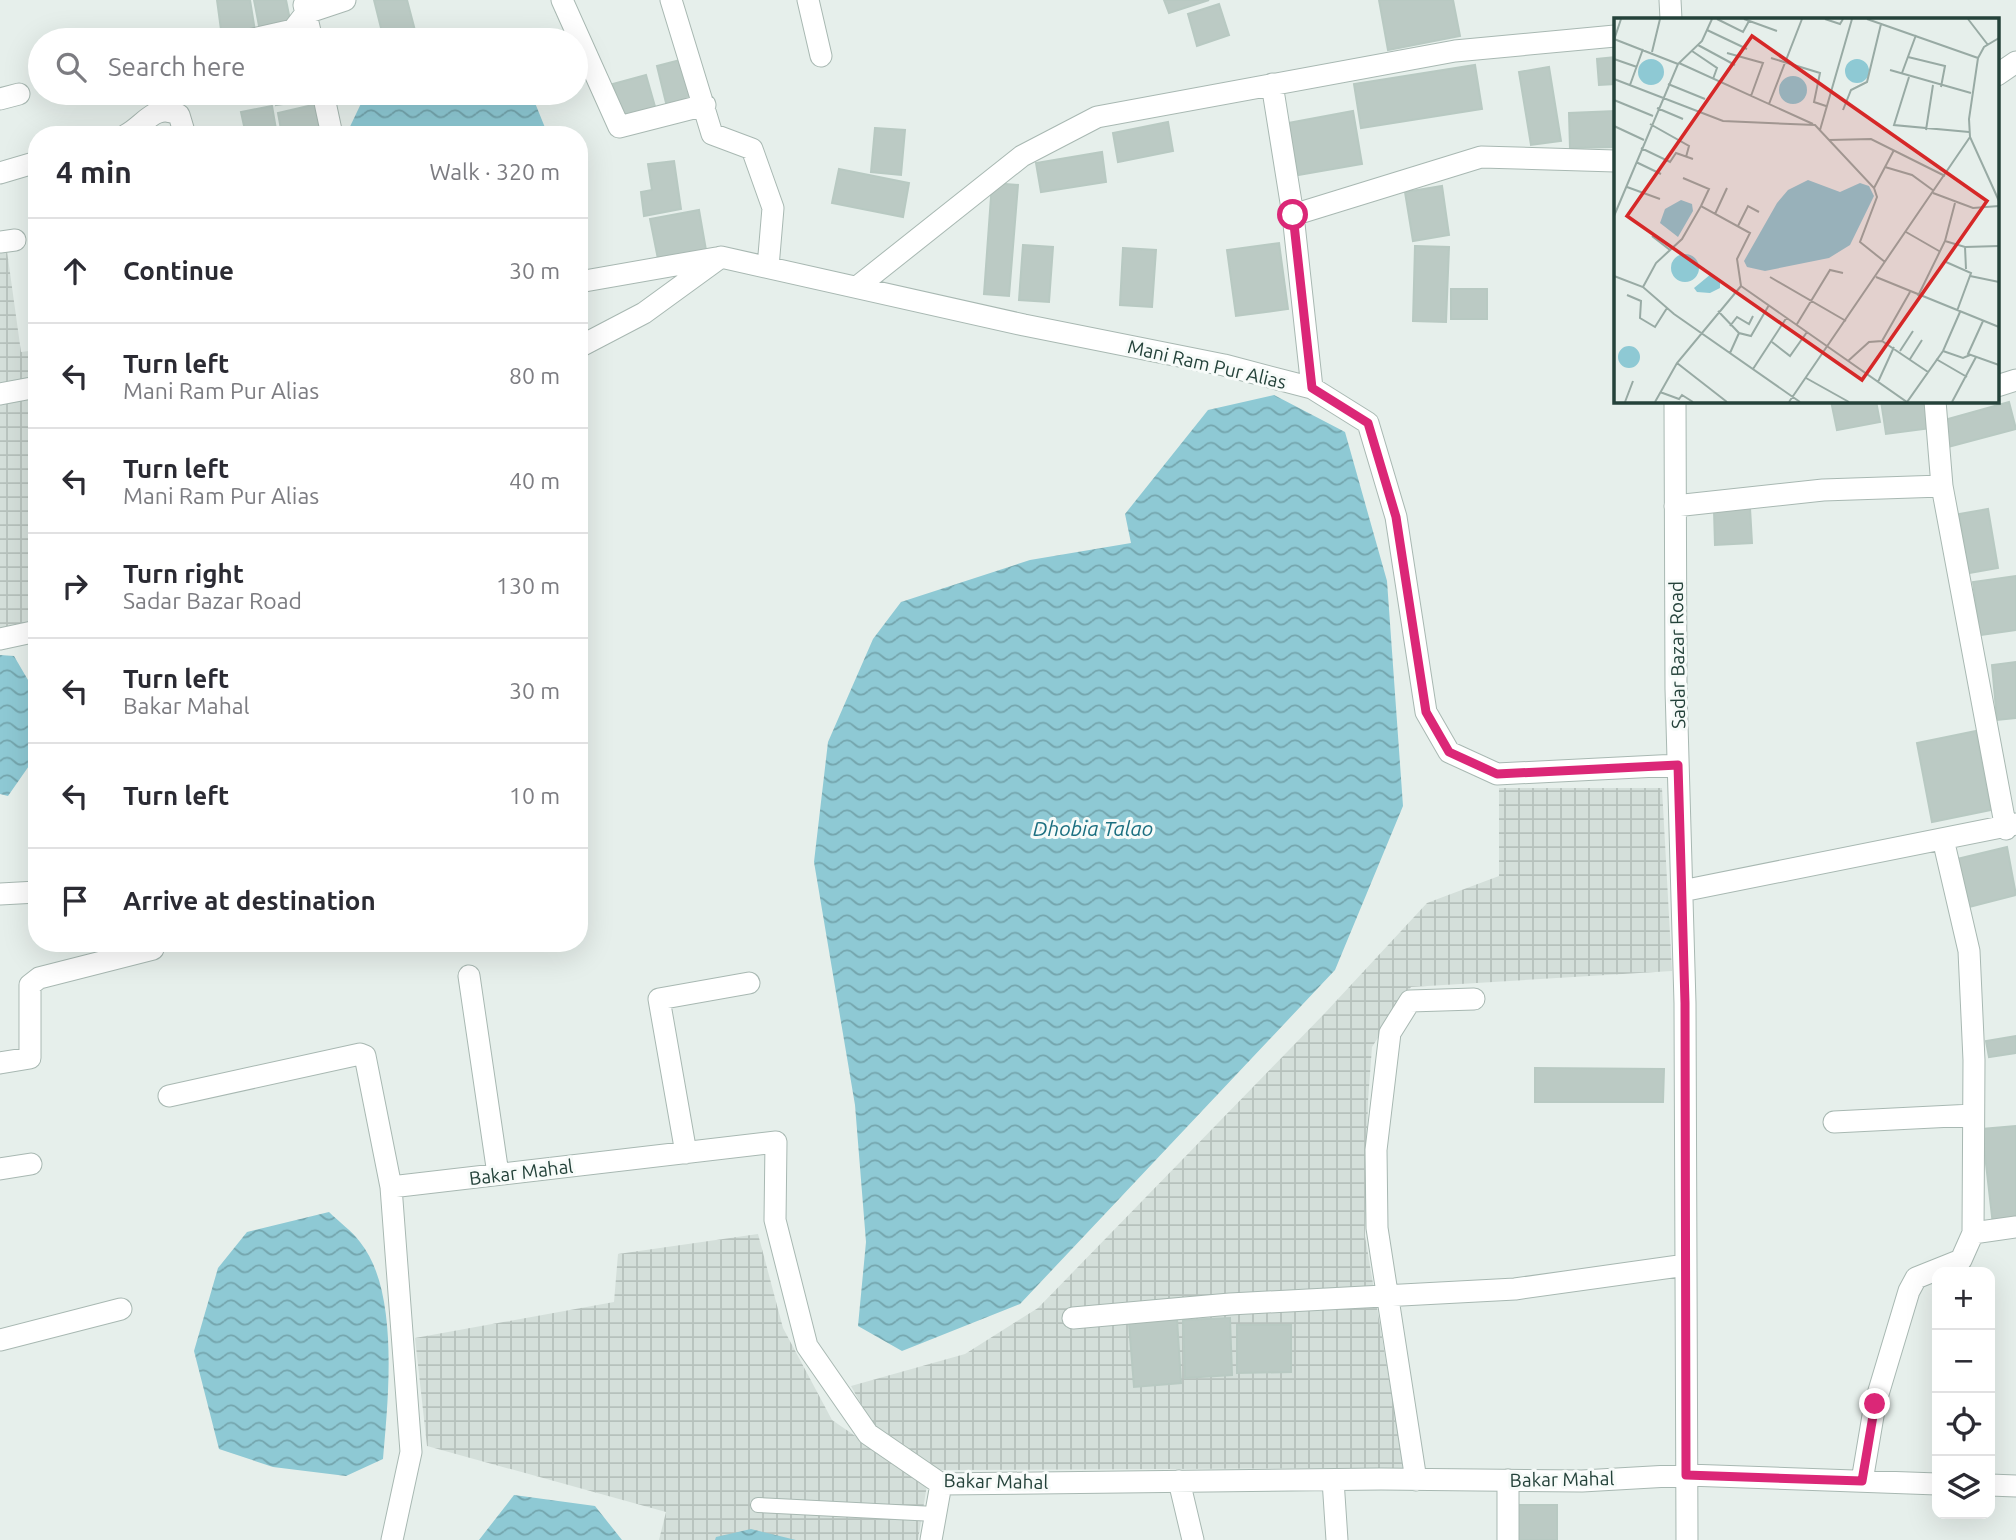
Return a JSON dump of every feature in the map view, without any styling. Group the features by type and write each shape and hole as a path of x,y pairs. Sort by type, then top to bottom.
{"street":[{"path":"304,6 345,0"},
{"path":"562,0 575,28"},
{"path":"671,0 712,134 752,149 773,208 768,267"},
{"path":"808,0 821,56"},
{"path":"1670,0 1671,18"},
{"path":"294,28 304,6"},
{"path":"304,6 309,28"},
{"path":"857,287 1023,156 1097,117 1455,51 1614,36"},
{"path":"588,58 619,127 705,105"},
{"path":"1998,74 2016,62"},
{"path":"1272,85 1293,215 1312,388"},
{"path":"326,105 330,126"},
{"path":"138,126 161,109 169,109 179,115 182,126"},
{"path":"1293,215 1481,157 1614,161"},
{"path":"0,173 28,165"},
{"path":"588,280 721,257"},
{"path":"588,342 644,313 721,257"},
{"name":"Mani Ram Pur Alias","path":"721,257 1223,365 1312,388 1368,423 1396,517 1426,712 1449,752 1497,774 1678,765"},
{"path":"1998,386 2016,380"},
{"path":"0,394 28,389"},
{"name":"Sadar Bazar Road","path":"1675,402 1687,1540"},
{"path":"1682,891 2011,826 1942,486 1939,402"},
{"path":"1675,506 1823,490 1942,486"},
{"path":"0,639 28,633"},
{"path":"1862,1481 1875,1404 1909,1291 1916,1278 1961,1259 1973,1233 1969,951 1943,839"},
{"path":"0,894 28,892"},
{"path":"0,1063 30,1058 30,985 39,978 102,952"},
{"path":"469,976 498,1174"},
{"path":"687,1153 659,999 749,983"},
{"path":"1416,1480 1377,1228 1376,1150 1390,1033 1410,1000 1474,999"},
{"path":"169,1096 360,1054 365,1056 391,1186 411,1452 392,1540"},
{"path":"1834,1122 1973,1115"},
{"name":"Bakar Mahal","path":"391,1186 776,1142 775,1220 807,1346 868,1434 941,1483 1583,1481 1686,1475 1932,1484"},
{"path":"0,1169 31,1164"},
{"path":"1973,1233 2016,1227"},
{"path":"1073,1318 1230,1304 1515,1289 1686,1265"},
{"path":"0,1340 121,1309"},
{"path":"1333,1480 1336,1540"},
{"path":"1508,1480 1508,1540"},
{"path":"1179,1481 1193,1540"},
{"path":"931,1540 941,1483"},
{"path":"1995,1485 2016,1486"}],"lane":[{"path":"758,1505 935,1514"}],"shaded area":[{"path":"7,251 21,352 28,351 28,625 0,630 0,252"},
{"path":"1499,788 1662,788 1672,971 1411,987 1372,1047 1365,1236 1404,1468 932,1470 872,1424 851,1386 965,1354 1038,1308 1325,1013 1427,903 1499,876"},
{"path":"758,1234 783,1328 832,1420 927,1485 918,1540 659,1540 666,1512 427,1446 415,1338 614,1302 618,1254"}],"water":[{"path":"360,105 536,105 544,126 350,126"},
{"name":"Dhobia Talao","path":"1274,395 1345,432 1387,581 1403,806 1335,970 1020,1304 902,1351 858,1326 866,1242 855,1105 814,862 828,742 873,639 901,602 1030,560 1131,543 1125,514 1208,410"},
{"path":"0,655 14,656 28,680 28,767 8,796 0,794"},
{"path":"329,1212 357,1238 373,1263 381,1288 388,1347 383,1459 346,1476 273,1467 219,1449 194,1351 218,1268 247,1232"},
{"path":"514,1495 595,1506 622,1540 479,1540"},
{"path":"751,1529 796,1540 715,1540 716,1537"}],"building":[{"path":"217,0 250,0 255,28 221,28"},
{"path":"254,0 286,0 291,25 259,28"},
{"path":"374,0 407,0 414,28 381,28"},
{"path":"1164,0 1209,0 1169,13"},
{"path":"1379,0 1453,0 1460,36 1388,50"},
{"path":"1219,4 1229,35 1197,46 1188,14"},
{"path":"1614,57 1614,84 1599,85 1597,59"},
{"path":"688,58 700,103 668,111 657,66"},
{"path":"1475,65 1482,109 1361,128 1354,84"},
{"path":"1549,67 1561,141 1531,145 1519,72"},
{"path":"646,75 656,110 623,120 613,84"},
{"path":"317,105 321,126 280,126 278,113"},
{"path":"272,106 275,126 244,126 241,112"},
{"path":"1353,111 1362,164 1298,175 1288,123"},
{"path":"1614,111 1614,147 1570,148 1569,113"},
{"path":"1168,122 1173,151 1118,162 1113,133"},
{"path":"875,128 905,130 901,175 871,172"},
{"path":"1102,152 1106,182 1041,192 1036,163"},
{"path":"674,161 681,209 644,216 641,192 652,190 648,164"},
{"path":"839,169 909,183 903,217 832,203"},
{"path":"992,183 1018,185 1009,296 984,294"},
{"path":"1442,186 1449,235 1413,241 1405,192"},
{"path":"699,210 706,250 658,259 650,219"},
{"path":"1279,243 1288,309 1236,316 1227,250"},
{"path":"1023,245 1053,247 1049,302 1019,300"},
{"path":"1415,246 1449,247 1446,322 1413,321"},
{"path":"1123,248 1156,250 1152,307 1120,305"},
{"path":"1451,289 1487,289 1487,319 1451,319"},
{"path":"1831,402 1876,402 1880,422 1837,430"},
{"path":"1881,402 1928,402 1932,428 1886,434"},
{"path":"2009,402 2016,429 1948,447 1941,421"},
{"path":"1750,508 1752,543 1715,545 1714,510"},
{"path":"1988,509 1998,568 1969,573 1959,514"},
{"path":"2016,576 2016,630 1980,635 1973,582"},
{"path":"2016,662 2016,718 1997,720 1992,665"},
{"path":"1976,731 1991,810 1932,822 1917,743"},
{"path":"2007,847 2016,895 1969,907 1957,859"},
{"path":"2016,1036 2016,1053 1989,1057 1986,1041"},
{"path":"1535,1068 1664,1069 1663,1102 1535,1102"},
{"path":"2016,1126 2016,1223 1993,1225 1982,1129"},
{"path":"1230,1318 1232,1375 1185,1378 1183,1320"},
{"path":"1177,1319 1181,1383 1134,1387 1129,1323"},
{"path":"1237,1325 1291,1325 1291,1372 1237,1373"},
{"path":"1512,1505 1557,1505 1557,1540 1512,1540"}],"route":[{"path":"1293,215 1312,388 1368,423 1396,517 1426,712 1449,752 1497,774 1678,765 1685,1003 1686,1475 1862,1481 1875,1404"}]}
